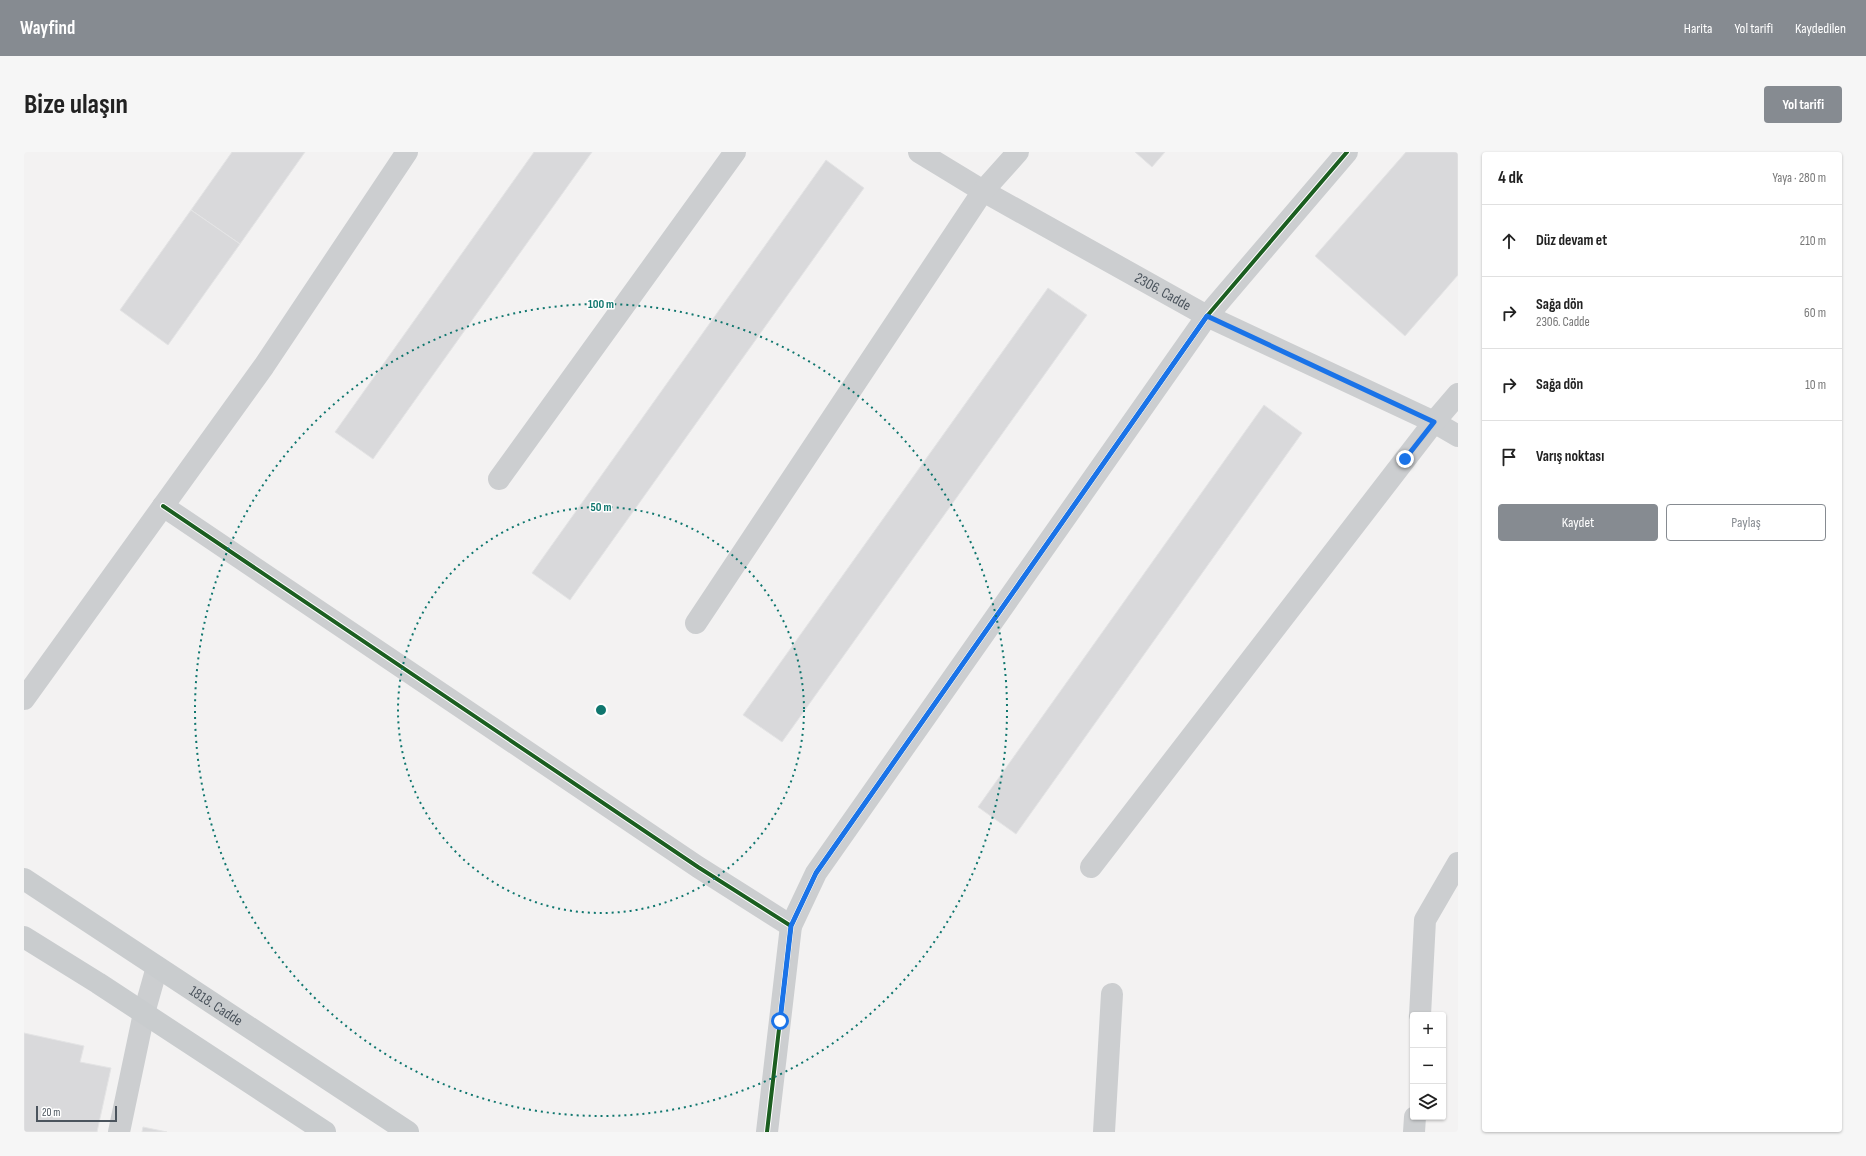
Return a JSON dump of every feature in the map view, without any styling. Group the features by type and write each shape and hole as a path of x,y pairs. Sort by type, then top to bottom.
{"main road":[{"name":"1818. Cadde","path":"24,879 408,1132"},
{"path":"24,937 144,1013 325,1132"}],"street":[{"path":"24,699 264,366 406,152"},
{"path":"499,479 735,152"},
{"name":"2306. Cadde","path":"919,152 983,191 1207,316 1434,422 1458,436"},
{"path":"696,623 983,191 1018,152"},
{"path":"766,1132 791,926 816,873 1207,316 1347,152"},
{"path":"1091,867 1434,422 1458,394"},
{"path":"163,506 698,868 791,926"},
{"path":"1420,1012 1425,920 1458,863"},
{"path":"119,1132 144,1013 157,968"},
{"path":"1104,1132 1112,994"},
{"path":"1414,1132 1415,1120"}],"building":[{"path":"232,152 305,152 240,244 191,210"},
{"path":"534,152 592,152 373,459 335,432"},
{"path":"1135,152 1165,152 1152,167"},
{"path":"1406,152 1458,152 1458,275 1405,336 1315,256"},
{"path":"826,160 864,188 570,600 532,573"},
{"path":"191,210 240,244 168,345 120,310"},
{"path":"1048,288 1087,315 782,742 743,715"},
{"path":"1264,405 1302,433 1016,834 978,807"},
{"path":"24,1033 84,1046 80,1062 111,1068 97,1132 24,1132"},
{"path":"143,1127 167,1132 142,1132"}],"cycle path":[{"path":"767,1132 791,926 816,873 1207,316 1347,152"},
{"path":"163,506 698,867 791,926"}],"route":[{"path":"780,1021 791,926 816,873 859,814 1207,316 1434,422 1405,459"}]}
